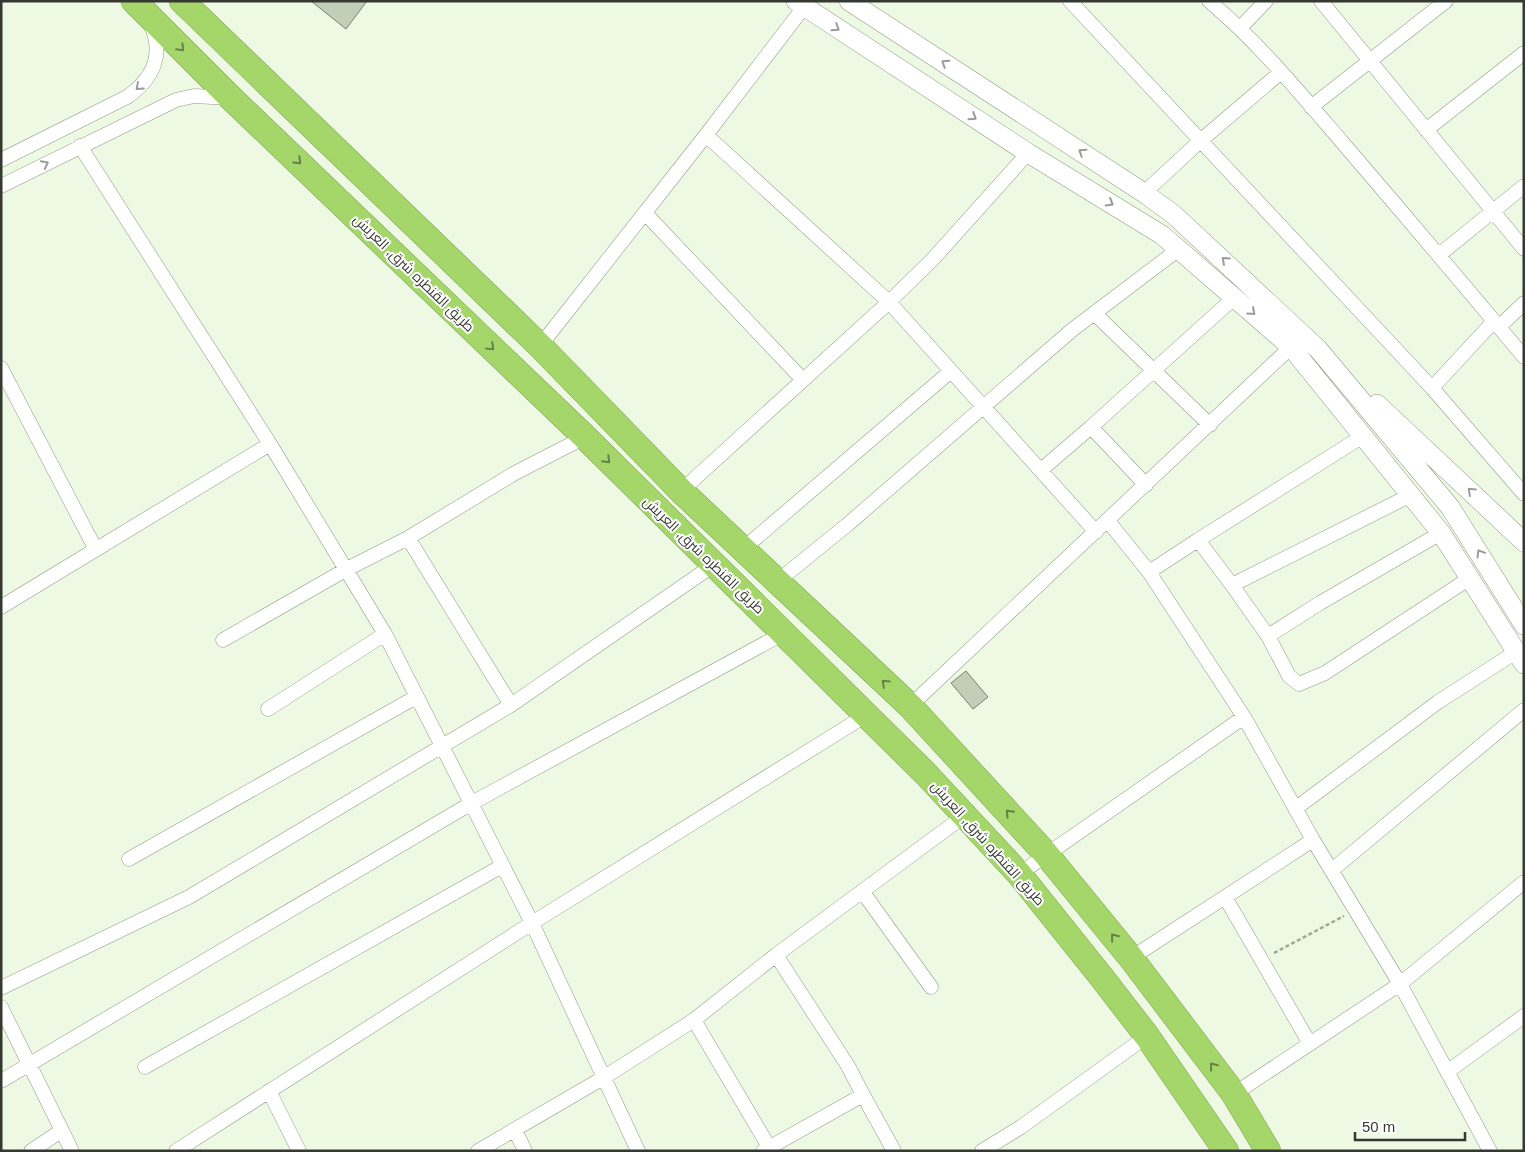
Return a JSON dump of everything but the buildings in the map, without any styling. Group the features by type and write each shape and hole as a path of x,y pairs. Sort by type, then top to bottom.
{"highway":[{"path":"182,1 540,346 681,491 910,706 1046,854 1131,958 1234,1094 1268,1151"},
{"name":"طريق القنطره شرق, العريش","path":"140,6 231,98 585,437 784,634 868,714 1019,874 1147,1036 1226,1151"}],"main road":[{"path":"849,1 1144,192 1173,214 1522,537"},
{"path":"800,4 1028,153 1162,235 1291,347 1440,533 1520,658"},
{"path":"1318,349 1450,507 1524,625"},
{"path":"1481,596 1499,585"}],"street":[{"path":"1070,1 1199,142 1432,388 1524,494"},
{"path":"1209,1 1241,28 1312,107 1524,357"},
{"path":"1241,28 1266,1"},
{"path":"1321,1 1524,249"},
{"path":"1312,107 1446,1"},
{"path":"540,346 706,135 800,4"},
{"path":"1,160 127,97 141,88 153,72 156,46 153,30 140,6"},
{"path":"1426,130 1524,53"},
{"path":"1144,192 1281,72"},
{"path":"1,186 176,100 194,96 231,98"},
{"path":"706,135 889,302 1096,532"},
{"path":"80,146 270,444 347,569 384,634 532,923 638,1151"},
{"path":"681,491 889,302 933,259 1028,153"},
{"path":"1439,255 1524,186"},
{"path":"645,213 803,380"},
{"path":"778,581 847,525 983,406 1094,313 1179,249"},
{"path":"1041,470 1235,297"},
{"path":"1432,388 1496,324 1524,303"},
{"path":"1094,313 1210,425"},
{"path":"910,706 1291,347"},
{"path":"1,368 95,548"},
{"path":"743,549 951,371"},
{"path":"1091,427 1146,485"},
{"path":"1149,572 1364,436"},
{"path":"223,640 347,569 408,538 515,473 585,437"},
{"path":"1,607 95,548 270,444"},
{"path":"1232,585 1411,495"},
{"path":"1108,521 1149,572 1244,717 1313,840 1400,984 1490,1151"},
{"path":"1268,636 1320,603 1440,533"},
{"path":"408,538 511,706"},
{"path":"1198,540 1268,636 1289,676 1294,682 1305,684 1325,673 1470,578"},
{"path":"1,988 189,897 511,706 715,564"},
{"path":"268,709 384,634"},
{"path":"1,1080 470,804 784,634"},
{"path":"1295,809 1438,702 1520,658"},
{"path":"129,859 416,698"},
{"path":"1332,870 1524,710"},
{"path":"176,1151 532,923 868,714"},
{"path":"1019,874 1244,717"},
{"path":"478,1151 603,1078 694,1020 862,890 964,816"},
{"path":"1131,958 1313,840"},
{"path":"145,1068 502,866"},
{"path":"1234,1094 1400,984 1524,882"},
{"path":"862,890 931,987"},
{"path":"1225,897 1310,1044"},
{"path":"776,955 848,1066 894,1151"},
{"path":"1,1007 72,1151"},
{"path":"1448,1072 1524,1016"},
{"path":"694,1020 766,1149 863,1095"},
{"path":"982,1151 1021,1127 1147,1036"},
{"path":"269,1091 298,1150"},
{"path":"515,1130 525,1151"},
{"path":"31,1151 61,1131"}],"path":[{"path":"1274,953 1356,909"}]}
